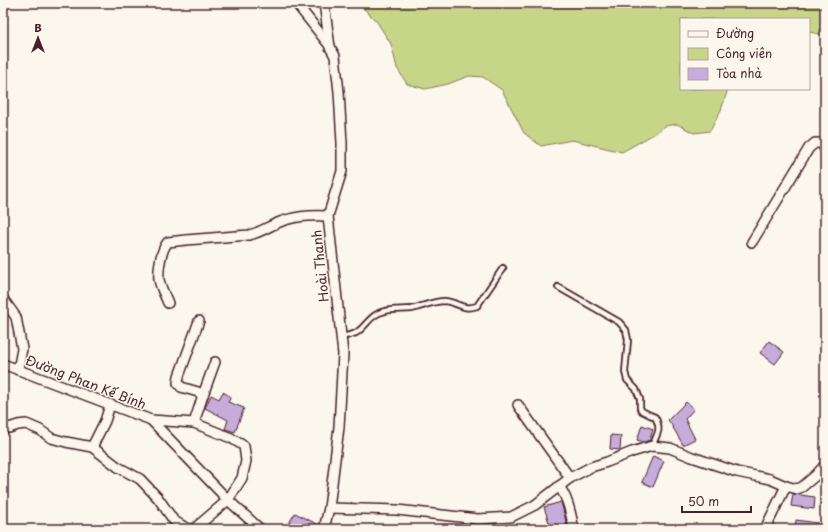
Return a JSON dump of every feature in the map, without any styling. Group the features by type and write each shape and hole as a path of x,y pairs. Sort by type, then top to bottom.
{"street":[{"path":"296,3 330,47"},
{"name":"Hoài Thanh","path":"324,3 330,47 334,56 339,92 342,143 342,171 328,216 343,354 339,427 329,508 324,529"},
{"path":"752,242 809,148 815,143 821,143 825,149"},
{"path":"168,303 159,279 161,254 168,242 249,235 296,217 307,215 328,216"},
{"path":"3,299 16,317 22,349 18,370"},
{"path":"199,321 179,376 178,383 181,387 203,395"},
{"path":"194,423 215,362"},
{"name":"Đường Phan Kế Bính","path":"3,364 152,420 228,500 260,529"},
{"path":"92,447 105,421 110,405"},
{"path":"518,405 570,478"},
{"path":"152,420 194,423 230,438 244,446 246,461 242,478 228,500 194,529"},
{"path":"3,426 9,428 26,424 40,430 50,438 92,447 118,467 140,479 158,498 174,521 188,529"},
{"path":"329,508 397,510 478,519 511,517 535,505 570,478 591,467 652,446 670,448 729,469 770,479 786,486 797,488 802,486 825,465"},
{"path":"559,486 570,511 574,529"},
{"path":"765,529 786,486"}],"lane":[{"path":"341,337 354,334 370,318 384,311 410,309 445,301 466,308 477,306 503,268"},
{"path":"558,287 619,322 626,330 628,340 625,372 627,380 636,389 640,398 640,408 642,411 656,417 659,424 659,430 652,446"}],"green space":[{"path":"317,3 825,3 825,35 810,32 810,18 680,18 680,90 728,90 721,110 710,131 694,133 677,124 665,126 622,152 572,140 541,146 524,133 502,90 483,77 469,76 448,84 425,89 407,84 397,68 391,44 377,22 359,4 322,5"}],"building":[{"path":"769,341 784,352 775,364 760,353"},
{"path":"223,392 231,397 228,402 244,408 235,432 225,429 228,420 205,408 211,395 219,399"},
{"path":"686,402 694,409 685,419 695,439 683,445 668,420"},
{"path":"642,425 653,429 650,440 644,442 637,440"},
{"path":"611,435 621,436 620,450 610,449"},
{"path":"653,456 664,461 653,487 642,482"},
{"path":"793,494 815,497 814,509 791,506"},
{"path":"561,502 567,525 551,529 544,507"},
{"path":"295,513 319,525 318,529 300,529 289,523"},
{"path":"796,520 825,524 825,529 795,527"}]}
